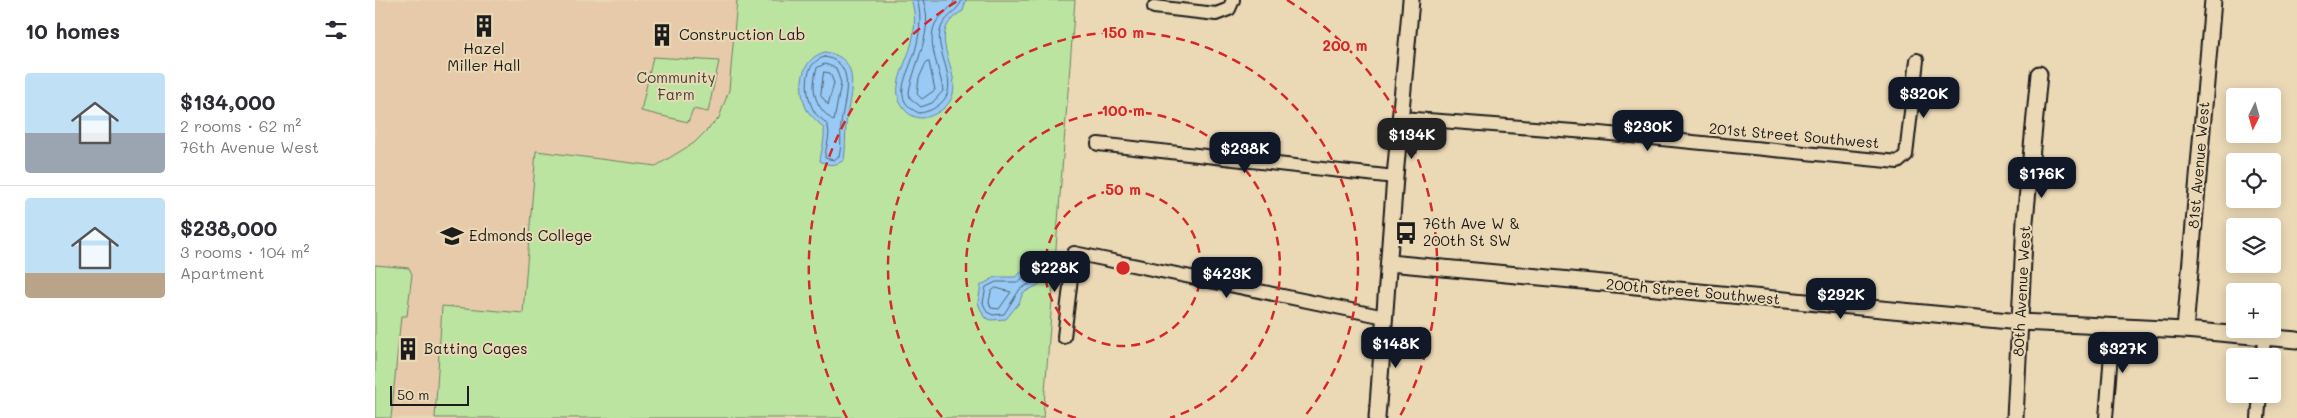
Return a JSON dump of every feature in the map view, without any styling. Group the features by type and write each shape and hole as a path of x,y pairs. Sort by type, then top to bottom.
{"street":[{"path":"1377,418 1395,177 1411,0"},
{"name":"81st Avenue West","path":"2185,330 2213,0"},
{"path":"1154,7 1215,14 1231,5"},
{"name":"201st Street Southwest","path":"1401,118 1600,133 1898,162 1906,155 1917,60"},
{"name":"80th Avenue West","path":"2015,418 2025,221 2039,74"},
{"path":"1097,144 1395,177"},
{"path":"1064,336 1074,253 1385,317"},
{"name":"200th Street Southwest","path":"1389,263 2020,322 2226,334"},
{"path":"2106,418 2113,327"},
{"name":"200th Street Southwest","path":"2275,338 2297,340"},
{"path":"2258,418 2259,403"}],"shaded area":[{"name":"Edmonds College","path":"375,0 737,0 729,90 719,118 694,143 656,166 536,151 523,313 442,306 435,418 375,418"}],"green space":[{"path":"737,0 1075,0 1043,418 435,418 442,306 523,313 536,151 656,166 694,143 719,118 729,90"},
{"name":"Community Farm","path":"653,57 719,61 708,112 693,109 688,122 641,111"},
{"path":"375,265 409,268 412,274 407,316 401,316 391,418 375,418"}],"water":[{"path":"911,0 966,0 963,11 950,21 945,33 945,46 954,85 952,98 940,111 922,118 907,112 900,102 898,94 900,77 910,50 914,32 914,15"},
{"path":"825,52 838,56 846,62 852,81 846,125 844,160 832,165 820,161 824,130 807,110 802,93 803,76 806,68 817,55"},
{"path":"1042,263 1040,284 1023,293 1019,303 1006,319 991,320 984,317 978,303 981,285 996,277 1015,277 1023,271"}],"place":[{"name":"Hazel Miller Hall","path":"484,26"},
{"name":"Construction Lab","path":"662,35"},
{"name":"76th Ave W & 200th St SW","path":"1406,233"},
{"name":"Edmonds College","path":"452,236"},
{"name":"Batting Cages","path":"408,349"}]}
